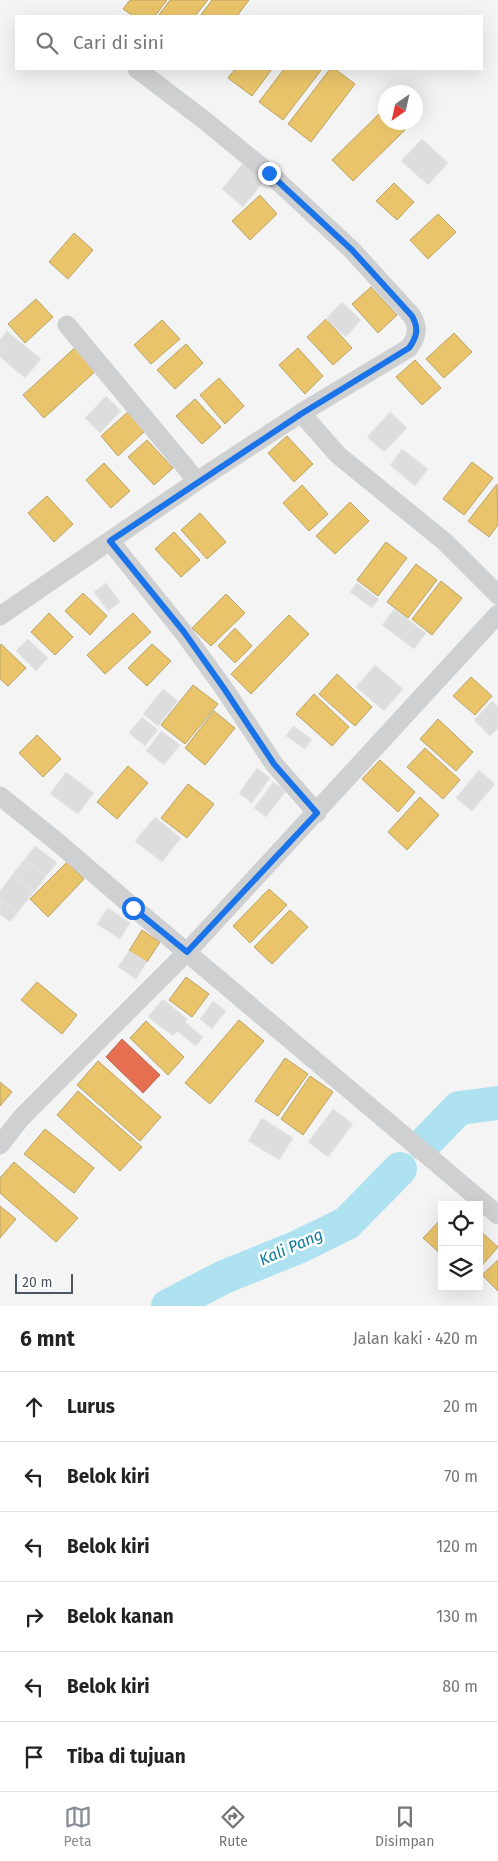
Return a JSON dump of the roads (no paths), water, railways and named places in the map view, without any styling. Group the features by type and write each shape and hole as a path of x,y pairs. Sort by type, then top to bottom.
{"street":[{"path":"0,616 197,481 409,348 414,341 417,331 412,316 352,250 276,180 204,120 139,70"},
{"path":"67,325 197,481"},
{"path":"301,414 338,455 444,542 498,595"},
{"path":"110,541 184,632 270,758 317,813"},
{"path":"0,1145 21,1118 187,952 317,813 498,614"},
{"path":"0,796 56,841 498,1215"}],"waterway":[{"name":"Kali Pang","path":"424,1144 459,1108 498,1103"},
{"name":"Kali Pang","path":"168,1306 224,1277 298,1247 347,1223 400,1169"}]}
